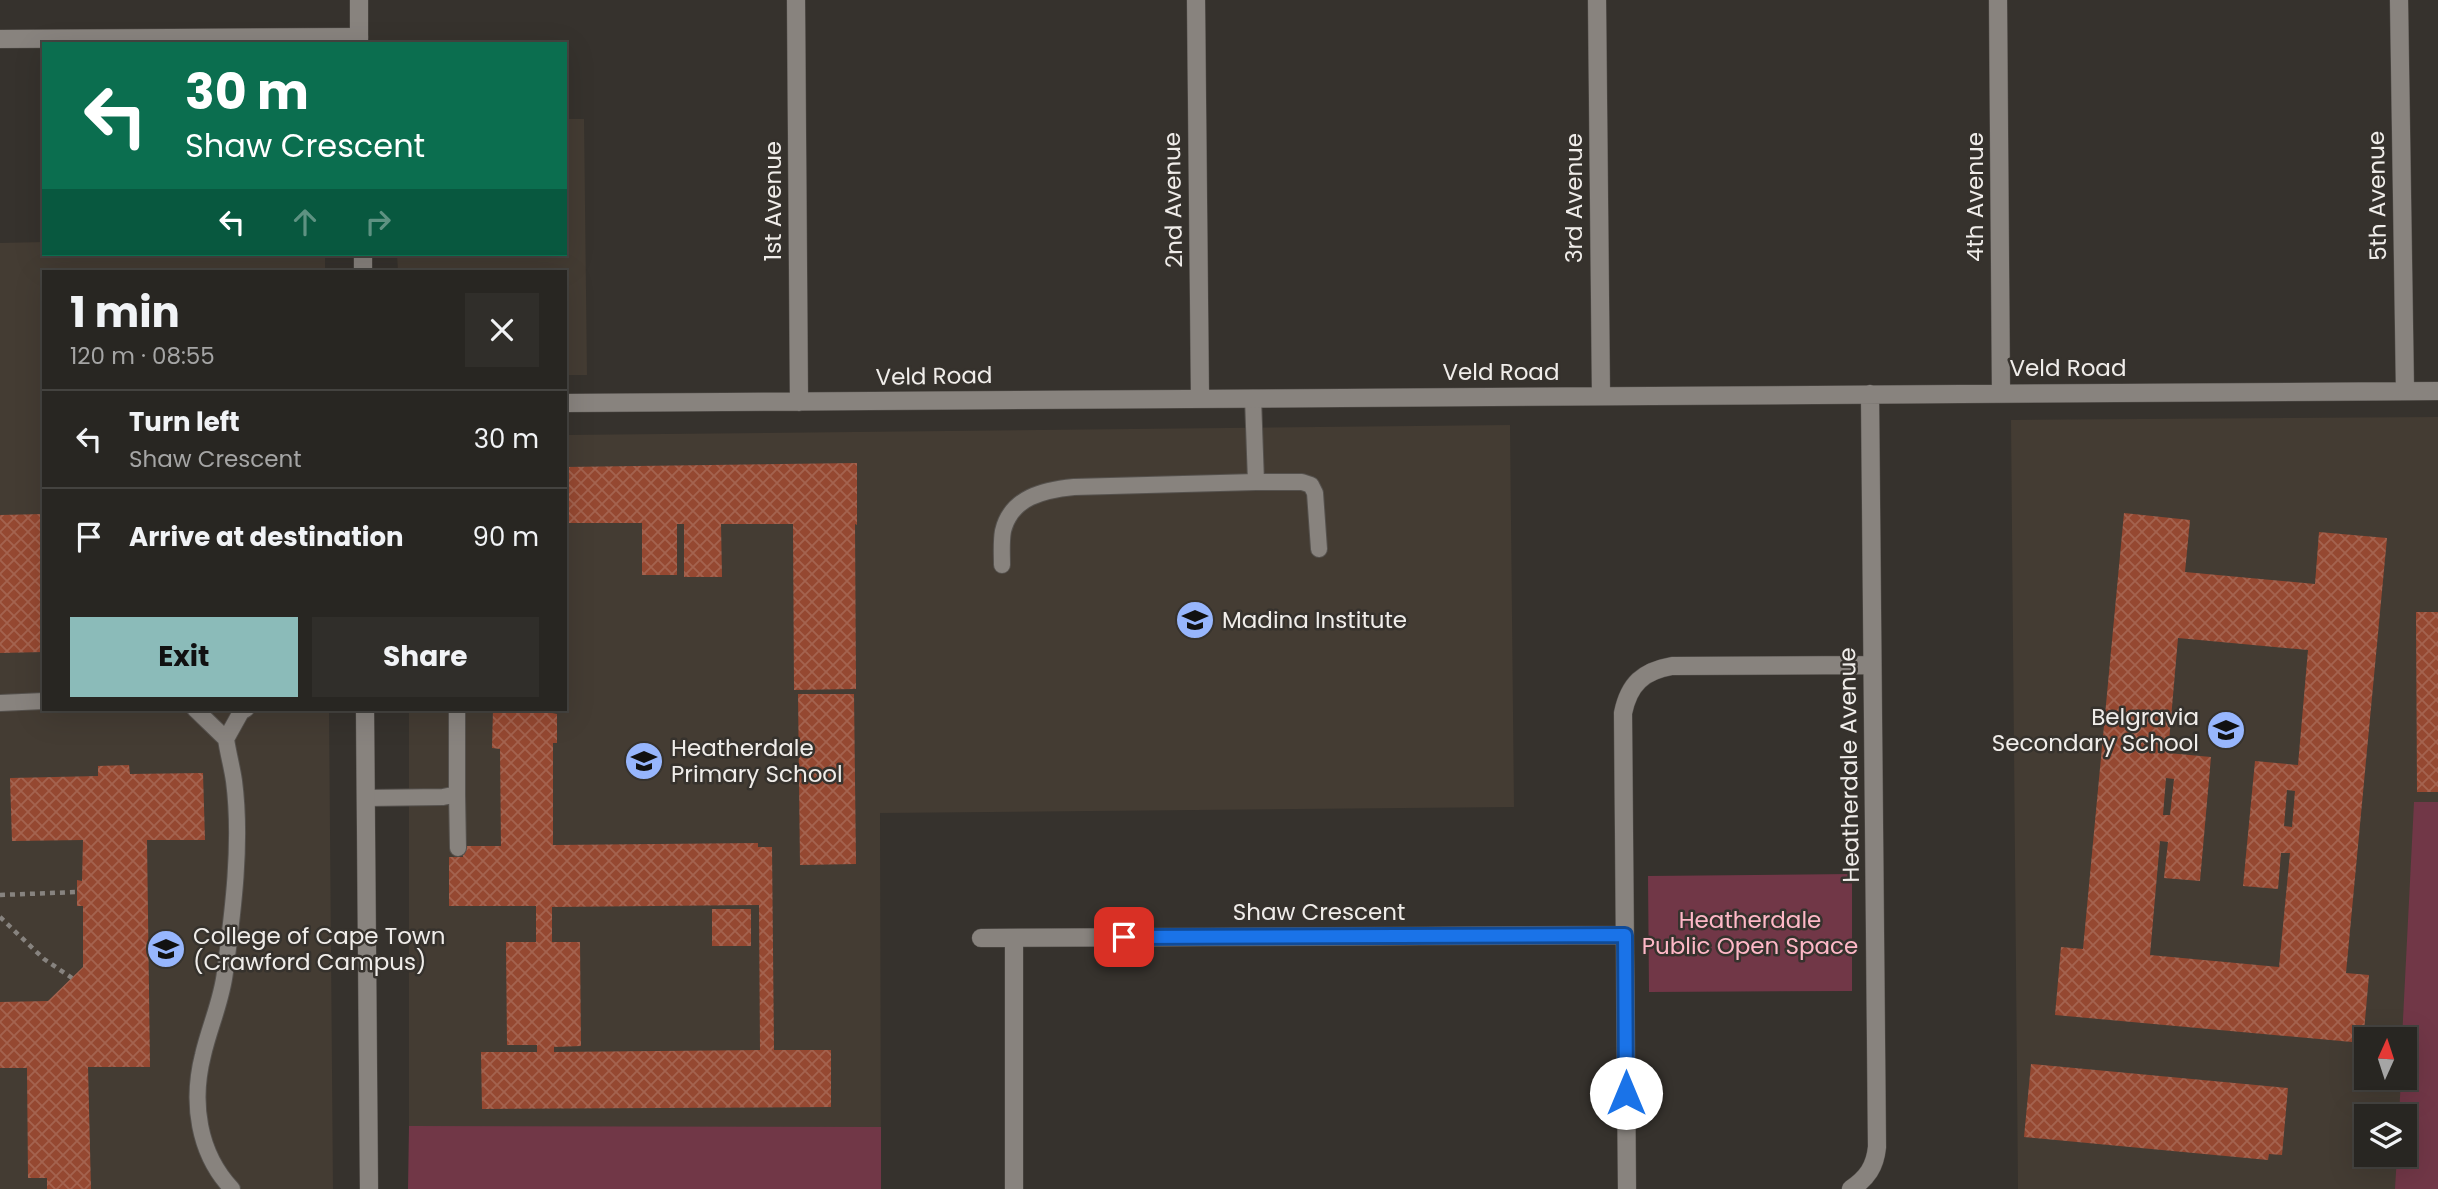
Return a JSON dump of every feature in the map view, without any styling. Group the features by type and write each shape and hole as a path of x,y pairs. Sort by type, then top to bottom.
{"street":[{"path":"0,39 359,41 359,0"},
{"name":"1st Avenue","path":"796,0 799,402"},
{"name":"2nd Avenue","path":"1196,0 1200,399"},
{"name":"3rd Avenue","path":"1597,0 1601,396"},
{"name":"4th Avenue","path":"1998,0 2001,393"},
{"name":"5th Avenue","path":"2399,0 2404,391"},
{"name":"Veld Road","path":"567,403 2438,391"},
{"name":"Heatherdale Avenue","path":"1851,1189 1868,1175 1876,1159 1877,1147 1870,394"},
{"path":"1627,1189 1623,713 1632,686 1643,675 1656,668 1672,666 1872,665"},
{"path":"365,711 369,1189"},
{"name":"Shaw Crescent","path":"981,938 1625,935"},
{"path":"1014,938 1014,1189"}],"lane":[{"path":"1253,398 1256,482"},
{"path":"1002,565 1003,532 1010,512 1025,499 1049,490 1074,487 1303,482 1311,485 1315,493 1319,549"},
{"path":"0,703 42,701"},
{"path":"197,711 226,739 234,782 236,868 225,976 202,1058 197,1104 202,1141 232,1189"},
{"path":"226,739 245,711"},
{"path":"457,711 458,848"},
{"path":"366,798 457,794"}],"path":[{"path":"0,895 77,892"},
{"path":"0,917 44,959 72,978"}],"shaded area":[{"path":"567,119 584,119 587,375 567,375 567,270 398,270 397,256 567,256"},
{"name":"College of Cape Town (Crawford Campus)","path":"42,242 42,256 325,256 325,270 42,270 42,711 329,711 333,1189 0,1189 0,243"},
{"name":"Belgravia Secondary School","path":"2438,417 2438,1189 2018,1189 2011,420"},
{"path":"1510,425 1514,807 880,813 881,1189 409,1189 409,711 567,711 567,435"}],"green space":[{"path":"2414,802 2438,802 2438,1189 2395,1189 2396,1167 2417,1167 2417,1104 2400,1104 2400,1090 2417,1090 2417,1027 2403,1027"},
{"name":"Heatherdale Public Open Space","path":"1852,874 1852,991 1649,992 1648,876"},
{"path":"409,1126 881,1127 881,1189 408,1189"}],"building":[{"path":"857,463 856,689 794,690 793,524 721,524 722,577 684,577 684,524 677,524 677,575 642,575 642,523 567,523 567,467"},
{"path":"2124,513 2190,520 2185,572 2315,584 2319,532 2387,538 2346,973 2369,975 2364,1027 2354,1027 2354,1042 2055,1015 2061,947 2083,949","holes":["2178,638 2308,650 2298,765 2255,761 2243,886 2278,889 2281,853 2290,853 2279,967 2150,955 2160,841 2168,842 2164,878 2200,881 2211,757 2168,753","2166,778 2174,779 2170,815 2163,815","2287,790 2295,791 2292,827 2284,826"]},
{"path":"42,514 42,652 0,653 0,515"},
{"path":"2416,612 2438,612 2438,792 2417,792"},
{"path":"798,694 854,694 856,864 800,865"},
{"path":"493,711 552,711 557,714 557,743 553,743 553,845 758,843 758,847 772,847 774,1050 831,1050 831,1107 482,1109 481,1052 537,1052 537,1045 507,1045 506,942 536,942 536,906 449,906 449,857 463,857 462,846 501,846 500,749 492,748","holes":["759,905 760,1050 554,1052 554,1047 581,1046 580,942 552,942 552,907"]},
{"path":"129,765 130,774 203,773 205,840 147,840 150,1067 88,1067 91,1189 47,1189 47,1178 28,1178 27,1068 0,1068 0,1002 48,1001 83,967 83,906 77,906 77,880 82,881 83,840 12,841 10,778 98,776 98,766"},
{"path":"712,909 751,909 751,946 712,946"},
{"path":"2031,1064 2288,1088 2282,1155 2269,1154 2268,1160 2024,1137"}],"place":[{"name":"Madina Institute","path":"1195,620"},
{"name":"Belgravia Secondary School","path":"2226,730"},
{"name":"Heatherdale Primary School","path":"644,761"},
{"name":"College of Cape Town (Crawford Campus)","path":"166,949"}],"route":[{"path":"1124,937 1625,935 1626,1093"}]}
